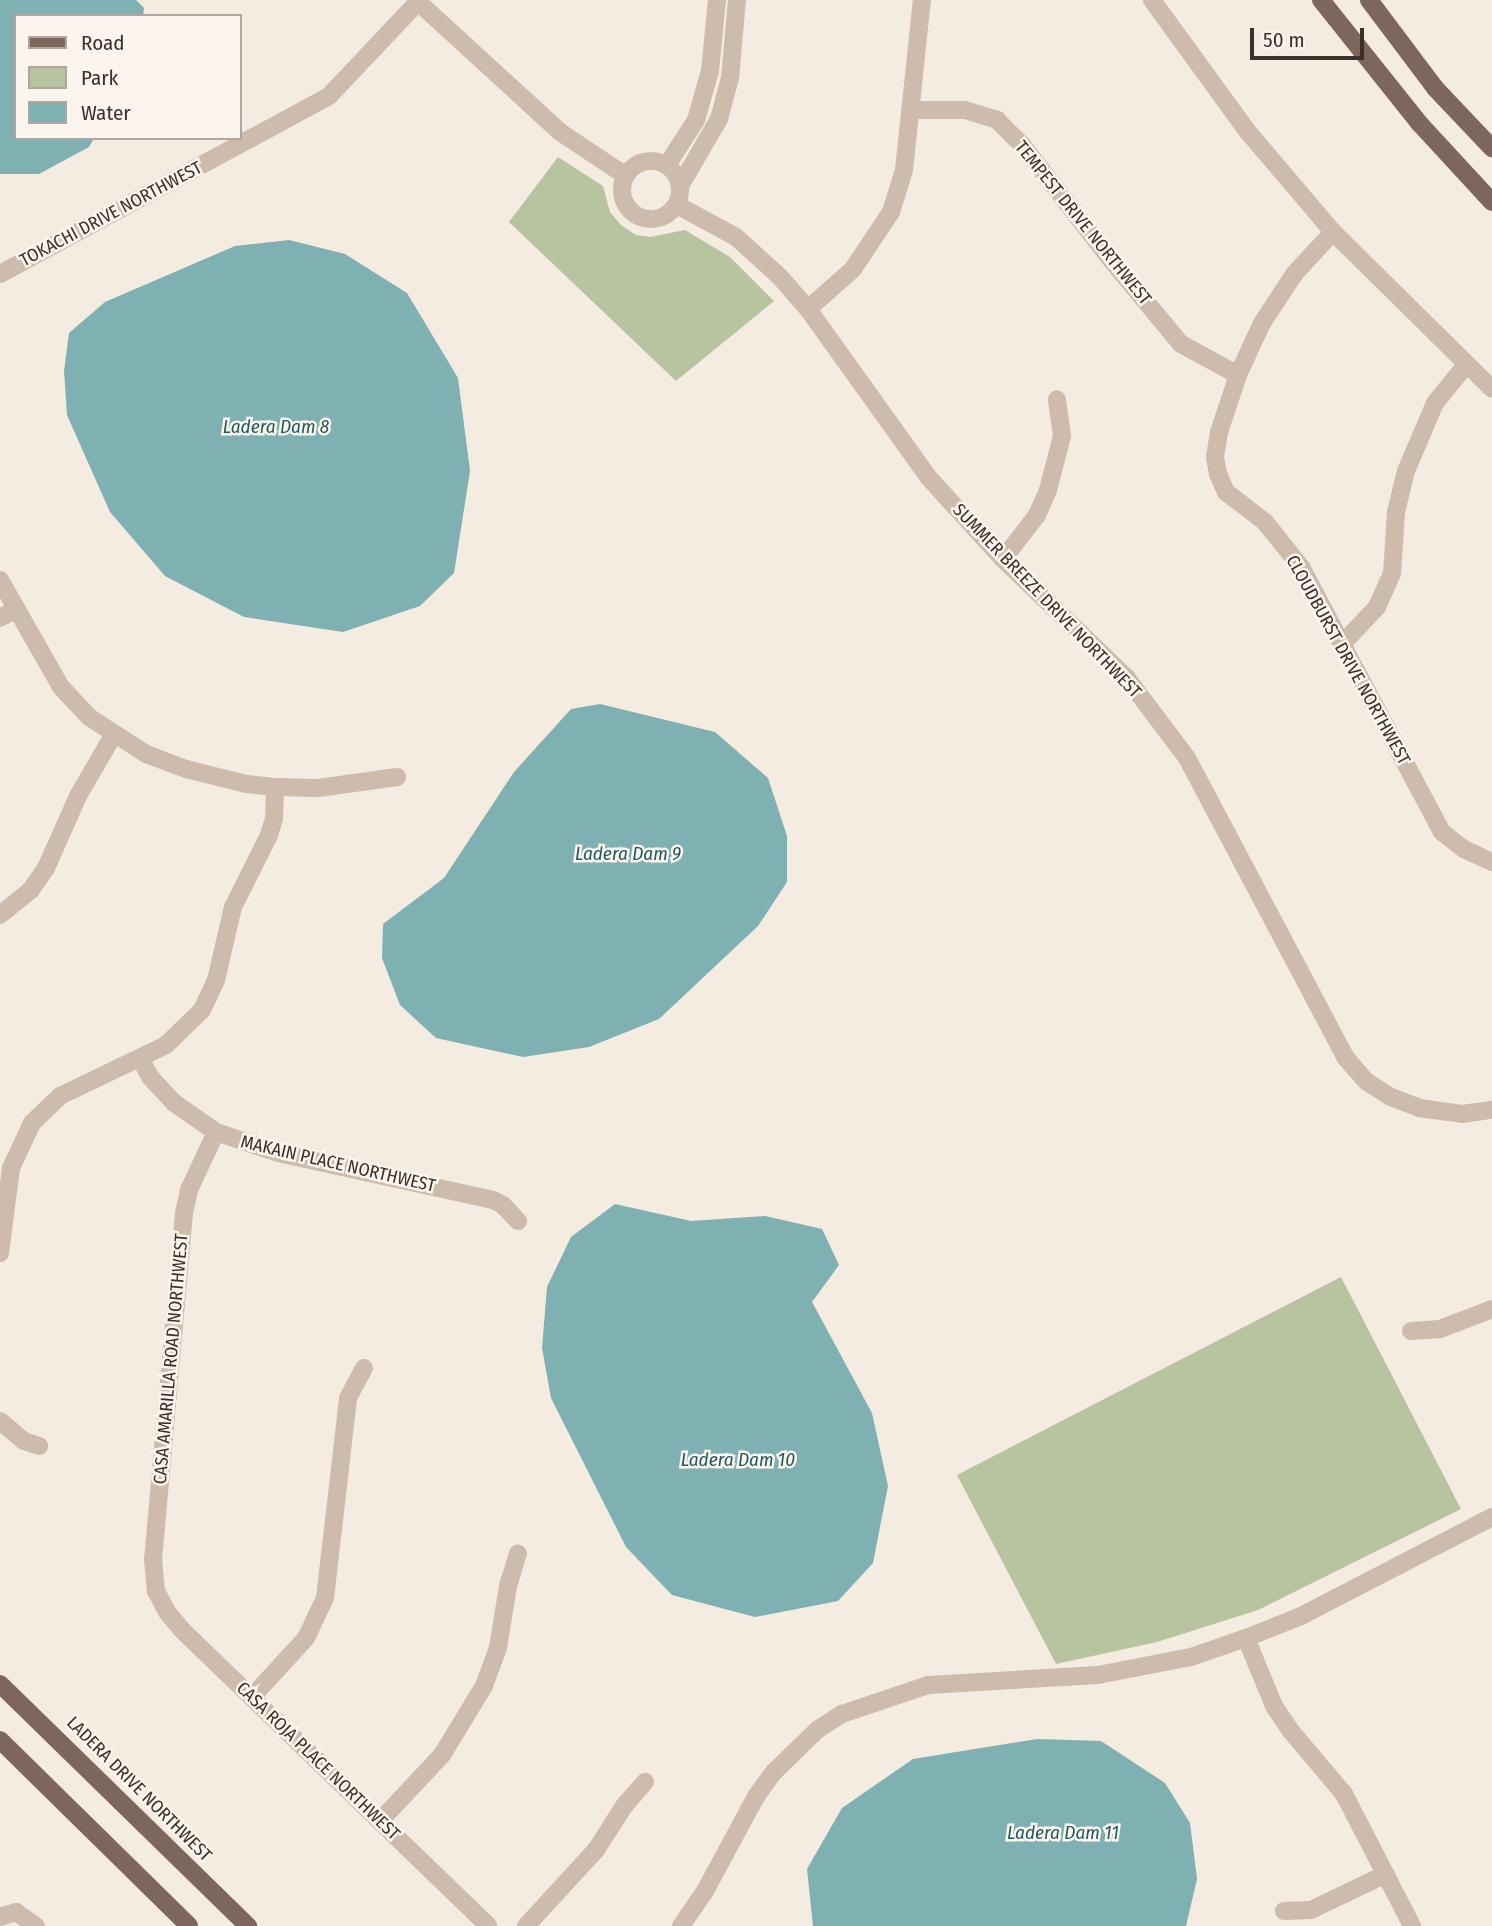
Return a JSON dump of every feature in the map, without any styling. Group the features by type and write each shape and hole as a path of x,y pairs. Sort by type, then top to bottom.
{"main road":[{"path":"1321,0 1420,124 1492,202"},
{"path":"1369,0 1435,88 1492,148"},
{"name":"LADERA DRIVE NORTHWEST","path":"0,1684 243,1925"},
{"path":"0,1740 189,1926"}],"street":[{"path":"667,165 696,120 710,71 717,0"},
{"path":"680,186 676,175 667,165 650,161 640,163 625,176 623,199 635,215 657,219 666,216 677,205 680,186 719,119 730,78 737,0"},
{"path":"808,309 852,269 891,212 904,170 913,110 922,0"},
{"path":"1152,0 1248,132 1333,232 1492,388"},
{"path":"417,1 560,132 625,176"},
{"name":"TOKACHI DRIVE NORTHWEST","path":"0,274 329,96 417,1"},
{"name":"TEMPEST DRIVE NORTHWEST","path":"913,110 965,110 997,120 1023,146 1181,344 1238,375"},
{"name":"SUMMER BREEZE DRIVE NORTHWEST","path":"677,205 736,237 779,276 808,309 929,478 1003,559 1126,677 1188,758 1345,1058 1367,1082 1391,1097 1419,1108 1462,1114 1492,1110"},
{"name":"CLOUDBURST DRIVE NORTHWEST","path":"1333,232 1295,273 1262,323 1238,375 1219,432 1215,457 1218,474 1226,492 1265,522 1301,567 1442,832 1464,849 1492,862"},
{"path":"1343,643 1377,607 1392,574 1396,512 1406,471 1435,403 1466,365"},
{"path":"1003,559 1037,515 1048,490 1062,436 1057,399"},
{"path":"0,580 8,613 61,687 89,717 146,754 186,769 246,784 275,787 318,788 397,777"},
{"path":"0,915 30,891 46,868 78,796 114,734"},
{"path":"0,1252 11,1168 32,1123 60,1096 166,1045 183,1030 211,994 233,907 271,827 275,787"},
{"name":"MAKAIN PLACE NORTHWEST","path":"140,1058 150,1077 173,1102 216,1132 278,1153 486,1198 503,1205 518,1221"},
{"name":"CASA AMARILLA ROAD NORTHWEST","path":"156,1591 153,1559 184,1213 189,1191 216,1132"},
{"path":"1411,1331 1440,1329 1492,1309"},
{"path":"252,1697 306,1638 325,1598 348,1398 364,1368"},
{"path":"0,1421 24,1441 39,1446"},
{"path":"681,1926 705,1891 757,1795 774,1772 817,1730 842,1714 928,1685 1098,1675 1191,1657 1247,1639 1301,1616 1492,1517"},
{"path":"380,1821 442,1755 484,1686 498,1648 508,1586 519,1553"},
{"name":"CASA ROJA PLACE NORTHWEST","path":"156,1591 167,1612 183,1631 488,1926"},
{"path":"1247,1639 1274,1706 1290,1731 1344,1794 1412,1926"},
{"path":"526,1926 596,1850 624,1806 645,1782"},
{"path":"1283,1911 1311,1910 1386,1874"},
{"path":"0,1917 16,1912 36,1926"}],"green space":[{"path":"558,157 603,186 610,212 621,225 636,235 650,237 685,230 730,257 774,301 676,381 509,222"},
{"path":"1341,1277 1461,1509 1258,1610 1157,1642 1056,1664 957,1475"}],"water":[{"path":"0,0 136,0 144,8 143,14 14,14 14,140 93,140 89,147 39,174 0,174"},
{"name":"Ladera Dam 8","path":"289,240 345,254 407,293 458,378 470,471 454,573 420,606 343,632 244,617 165,576 110,512 67,415 64,371 69,333 105,302 235,246"},
{"name":"Ladera Dam 9","path":"600,704 715,732 768,778 787,836 787,882 758,926 659,1019 589,1047 523,1057 436,1038 400,1005 382,958 383,924 444,878 514,772 571,709"},
{"name":"Ladera Dam 10","path":"615,1204 691,1221 765,1216 822,1229 839,1265 812,1302 872,1413 888,1486 873,1563 838,1601 755,1617 672,1595 626,1547 551,1398 542,1348 547,1287 571,1237"},
{"name":"Ladera Dam 11","path":"1037,1739 1101,1741 1165,1783 1190,1823 1197,1879 1186,1926 813,1926 807,1869 842,1808 913,1759"}]}
